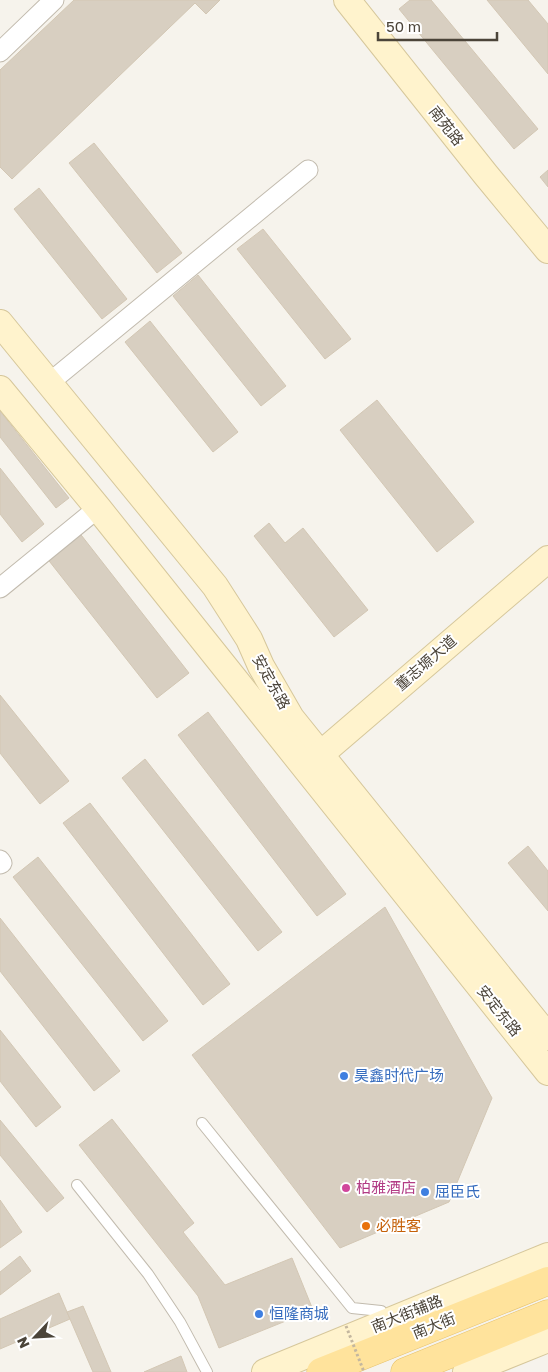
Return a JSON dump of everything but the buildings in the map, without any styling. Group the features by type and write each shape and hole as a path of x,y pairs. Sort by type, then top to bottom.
{"main road":[{"name":"南苑路","path":"347,0 548,250"},
{"name":"南苑路","path":"356,0 491,171 548,238"},
{"name":"安定东路","path":"0,323 215,586 249,639 261,666 315,764 548,1072"},
{"name":"安定东路","path":"0,389 98,508 548,1037"},
{"name":"董志塬大道","path":"315,764 548,559"},
{"name":"董志塬大道","path":"315,764 548,570"},
{"name":"南大街辅路","path":"265,1372 548,1256"},
{"name":"南大街","path":"330,1370 548,1281"},
{"path":"446,1367 548,1314"},
{"path":"405,1372 446,1367 548,1339"}],"street":[{"path":"0,52 54,0"},
{"path":"49,383 308,170"},
{"path":"0,588 98,508"},
{"path":"0,860 2,863 0,864"}],"lane":[{"path":"202,1123 352,1308 381,1311 382,1324"},
{"path":"76,1184 148,1274 180,1322 207,1372"}],"path":[{"path":"346,1326 364,1372"}],"place":[{"name":"昊鑫时代广场","path":"344,1076"},
{"name":"柏雅酒店","path":"346,1188"},
{"name":"屈臣氏","path":"425,1192"},
{"name":"必胜客","path":"366,1226"},
{"name":"恒隆商城","path":"259,1314"}]}
